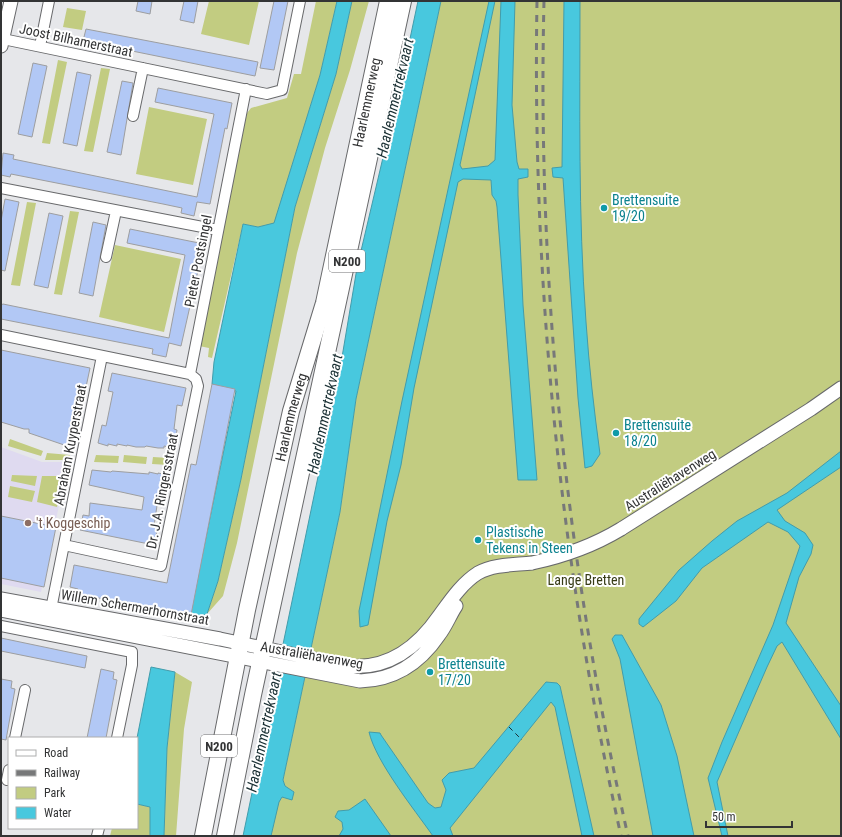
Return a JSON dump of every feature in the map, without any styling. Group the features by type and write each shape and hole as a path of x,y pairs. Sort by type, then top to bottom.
{"main road":[{"name":"Haarlemmerweg","path":"203,836 238,650 291,411 324,303 388,1"},
{"name":"Haarlemmerweg","path":"225,836 268,657 403,1"}],"street":[{"path":"2,43 10,1"},
{"path":"40,46 49,1"},
{"path":"246,89 267,94 282,90 300,1"},
{"name":"Joost Bilhamerstraat","path":"2,43 40,46 246,89"},
{"name":"Joost Bilhamerstraat","path":"133,116 143,68"},
{"name":"Pieter Postsingel","path":"190,374 246,89"},
{"path":"1,188 218,230"},
{"path":"106,257 116,211"},
{"path":"1,335 190,374"},
{"name":"Abraham Kuyperstraat","path":"51,609 102,356"},
{"name":"Dr. J.A. Ringersstraat","path":"64,545 161,566 198,386 196,380 190,374"},
{"name":"Australiëhavenweg","path":"268,657 319,667 366,667 380,665 399,656 426,634 451,600 470,580 486,570 532,563 562,556 583,549 621,530 811,409 841,388"},
{"name":"Willem Schermerhornstraat","path":"1,599 51,609 81,612 268,657"},
{"name":"Willem Schermerhornstraat","path":"1,610 238,650"},
{"path":"1,626 132,652 132,665 117,737"},
{"path":"15,737 25,690"}],"shaded area":[{"name":"'t Koggeschip","path":"1,447 42,462 68,462 41,592 1,584"}],"green space":[{"path":"209,1 259,1 249,45 201,34"},
{"path":"316,1 337,1 320,75 274,224 258,227 243,224 212,358 208,357 209,348 199,346 247,113 251,108 287,98 294,74 301,74"},
{"path":"352,1 369,1 350,70 325,148 297,253 237,543 223,596 207,614 218,581 241,479 295,207 336,74"},
{"name":"Lange Bretten","path":"441,1 841,1 841,836 271,836 278,802 282,797 287,798 294,792 285,786 283,780 340,512 356,399"},
{"path":"67,8 86,11 82,30 63,27"},
{"path":"58,60 67,62 50,144 42,143"},
{"path":"101,68 110,69 93,152 84,151"},
{"path":"149,107 207,119 193,185 136,174"},
{"path":"27,202 36,203 20,286 11,285"},
{"path":"70,211 79,212 62,295 54,294"},
{"path":"115,245 181,259 164,332 99,317"},
{"path":"10,439 43,451 41,456 8,446"},
{"path":"47,453 70,455 69,460 45,460"},
{"path":"96,455 119,456 118,463 94,462"},
{"path":"124,455 147,457 146,464 123,462"},
{"path":"153,457 169,458 169,465 152,464"},
{"path":"12,475 37,476 35,486 11,481"},
{"path":"42,476 64,476 57,507 37,502"},
{"path":"10,486 35,491 32,502 8,497"},
{"path":"175,672 192,682 184,729 176,836 164,836 167,748"},
{"path":"138,804 150,807 150,836 110,836 112,829 138,829"}],"water":[{"path":"337,1 352,1 336,74 295,207 241,479 218,581 207,614 189,620 236,391 212,384 214,362 243,224 258,227 274,223 320,75"},
{"path":"418,1 441,1 356,399 340,512 283,780 285,786 294,792 292,800 282,797 279,802 271,836 243,836 338,381 357,268 401,81"},
{"path":"489,1 495,1 460,165 462,169 488,166 495,160 501,1 515,1 512,105 517,162 519,169 528,169 528,177 518,179 518,195 523,305 537,480 518,480 497,207 496,201 492,195 491,180 463,179 458,182 414,388 401,465 387,521 368,625 360,627 359,611 402,401"},
{"path":"564,1 580,1 580,162 583,282 590,372 600,454 592,466 585,468 578,398 563,178 553,177 552,168 562,167"},
{"path":"841,451 841,467 777,510 785,521 805,533 813,545 811,554 799,577 786,623 841,706 841,739 782,642 777,646 767,667 717,782 728,836 722,836 708,778 773,625 800,546 788,532 768,522 702,568 676,601 643,627 639,624 639,619 679,570 712,541 737,521 787,493"},
{"path":"615,635 622,635 661,705 677,756 694,836 653,836 620,659 612,639"},
{"path":"151,667 175,672 167,748 164,836 150,836 150,807 138,804 137,737"},
{"path":"546,682 557,683 560,686 594,836 582,836 555,707 551,702 450,828 453,836 433,836 387,771 373,744 369,732 380,733 428,803 435,808 441,807 446,790 442,780 449,773 474,768"},
{"path":"365,799 391,836 339,836 343,829 342,822 335,817 338,811 349,810"}],"building":[{"path":"138,1 152,1 150,14 136,11"},
{"path":"184,1 198,1 194,23 180,20"},
{"path":"274,1 288,1 274,70 260,68"},
{"path":"86,29 258,62 255,76 83,41"},
{"path":"33,63 47,66 32,137 18,134"},
{"path":"77,72 91,75 77,146 63,143"},
{"path":"122,81 133,83 121,155 107,152"},
{"path":"158,88 232,103 227,129 225,128 210,204 197,202 194,216 181,213 182,208 11,174 10,177 1,175 3,153 14,155 13,159 197,197 214,114 155,102"},
{"path":"5,199 19,202 5,271 1,270 1,221"},
{"path":"49,213 63,216 48,288 34,285"},
{"path":"93,222 106,225 93,296 79,293"},
{"path":"130,229 204,244 181,346 169,343 166,357 152,354 153,349 1,319 1,305 3,304 169,338 185,255 127,243"},
{"path":"1,350 90,368 86,387 83,386 71,428 77,429 73,448 29,433 29,429 24,429 1,422"},
{"path":"112,373 186,388 182,406 177,405 174,429 177,430 174,448 164,446 164,448 146,446 136,447 117,444 117,446 108,444 108,446 98,443 102,425 106,426 113,392 108,391"},
{"path":"212,384 235,389 191,615 77,594 78,589 70,587 74,565 167,583 191,464 196,465"},
{"path":"92,470 149,474 149,472 168,475 165,493 159,492 154,526 158,527 154,545 80,530 83,515 89,516 90,503 142,510 144,497 89,485"},
{"path":"1,516 56,527 44,587 1,578"},
{"path":"1,638 87,656 85,668 1,651"},
{"path":"101,669 114,672 113,679 117,680 106,737 87,737"},
{"path":"1,679 12,681 11,688 15,689 6,740 1,739"}],"ferry route":[{"path":"509,727 522,740"}],"railway":[{"path":"537,1 539,211 545,316 554,421 566,525 581,629 621,836"},
{"path":"544,1 543,106 545,211 551,316 560,421 572,526 588,630 606,733 628,836"}],"place":[{"name":"Brettensuite 19/20","path":"604,208"},
{"name":"Brettensuite 18/20","path":"616,433"},
{"name":"'t Koggeschip","path":"28,523"},
{"name":"Plastische Tekens in Steen","path":"478,540"},
{"name":"Brettensuite 17/20","path":"430,672"}],"water label":[{"name":"Haarlemmertrekvaart","path":"395,98"},
{"name":"Haarlemmertrekvaart","path":"325,414"},
{"name":"Haarlemmertrekvaart","path":"264,732"}]}
